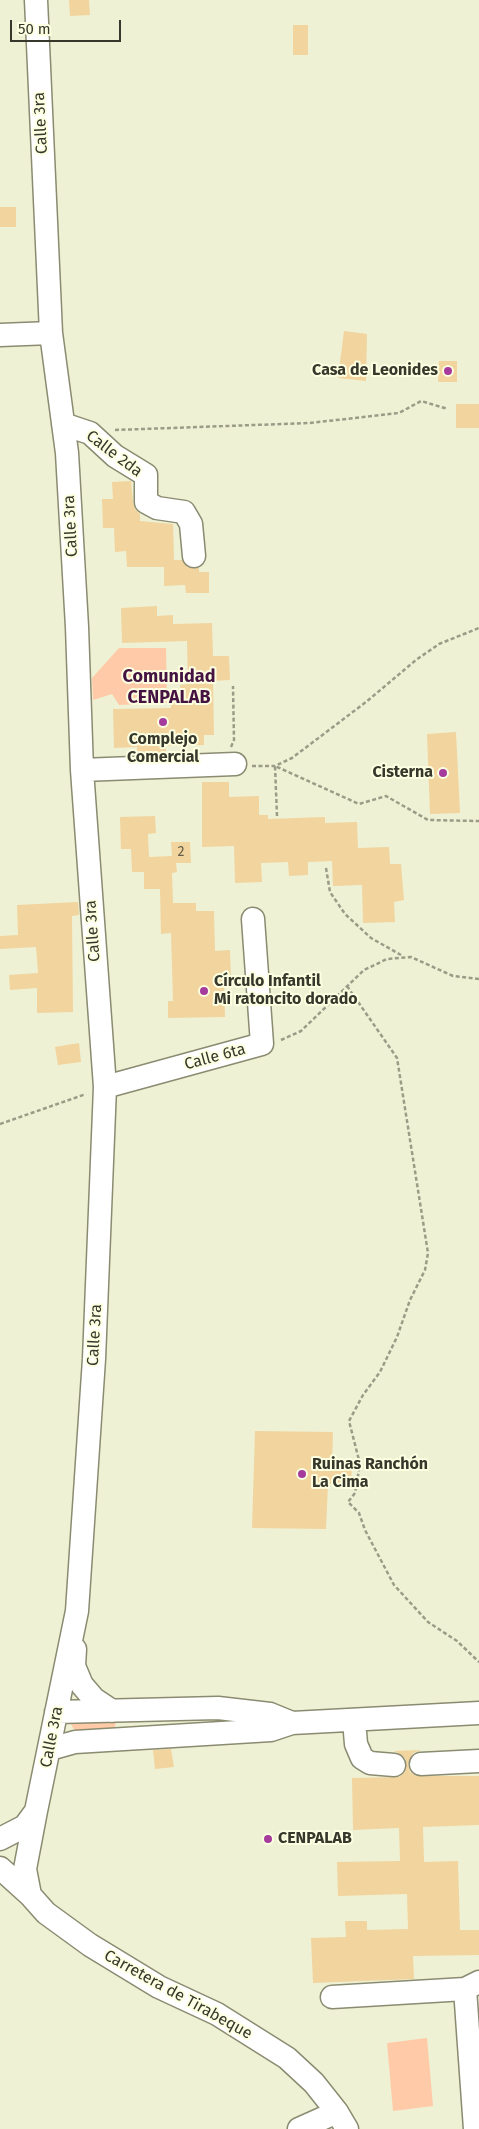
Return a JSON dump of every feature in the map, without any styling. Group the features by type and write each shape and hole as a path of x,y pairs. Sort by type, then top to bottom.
{"street":[{"name":"Calle 3ra","path":"30,1895 25,1869 77,1611 94,1359 104,1087 82,770 67,453 51,333 36,0"},
{"path":"0,335 51,333"},
{"name":"Calle 2da","path":"63,424 90,433 115,456 146,475 146,502 157,508 184,512 191,524 194,556"},
{"path":"82,770 228,764"},
{"name":"Calle 6ta","path":"104,1087 262,1044 253,919"},
{"path":"77,1611 74,1666 76,1676 87,1693 112,1711"},
{"path":"196,1707 197,1734"},
{"path":"56,1712 196,1707 270,1714 292,1723"},
{"path":"50,1749 75,1742 270,1730 292,1723 479,1713"},
{"path":"354,1720 356,1744 362,1758 370,1763 394,1765"},
{"path":"421,1764 479,1761"},
{"path":"0,1839 25,1826 36,1812"},
{"name":"Carretera de Tirabeque","path":"0,1868 30,1895 46,1913 90,1945 159,1987 217,2014 286,2058 314,2083 342,2121"},
{"path":"332,1997 472,1985 475,2129"},
{"path":"299,2129 342,2121"}],"path":[{"path":"110,430 310,423 399,412 421,402 448,409"},
{"path":"275,766 310,746 416,660 439,644 479,628"},
{"path":"233,686 234,740 228,764 275,766 359,804 386,796 428,820 479,821"},
{"path":"275,766 277,816"},
{"path":"326,868 330,892 345,914 371,938 402,956"},
{"path":"262,1044 301,1031 364,970 386,958 402,956 417,959 453,976 479,980"},
{"path":"347,986 397,1058 428,1253 425,1270 410,1300 397,1336 380,1372 349,1421 360,1464 355,1493 348,1502 359,1513 365,1530 394,1585 428,1622 457,1641 479,1662"},
{"path":"0,1124 104,1087"}],"shaded area":[{"path":"119,648 166,648 167,703 119,705 112,694 93,700 92,678"},
{"path":"69,1720 116,1721 115,1727 109,1731 80,1733 73,1728"},
{"path":"427,2038 433,2106 393,2111 387,2043"}],"building":[{"path":"69,0 89,0 90,15 70,16"},
{"path":"293,25 308,25 308,55 293,55"},
{"path":"0,207 16,207 16,227 0,227"},
{"path":"344,331 367,334 366,381 338,378"},
{"name":"Casa de Leonides","path":"439,361 457,361 457,382 438,382"},
{"path":"456,404 479,404 479,428 456,428"},
{"path":"131,481 133,502 135,509 140,514 140,521 173,524 174,560 182,560 189,568 199,568 199,572 209,572 209,593 186,593 185,585 164,586 164,567 127,567 126,551 115,552 114,528 103,528 102,499 113,499 112,482"},
{"path":"157,606 157,616 173,615 173,624 212,623 213,656 229,656 230,680 213,681 214,735 204,735 204,745 166,746 166,754 137,755 137,747 114,748 113,709 171,708 171,695 181,695 180,685 188,684 187,641 122,643 121,608"},
{"name":"Cisterna","path":"456,732 460,813 430,814 427,734"},
{"path":"202,782 229,782 229,797 259,796 259,815 268,815 268,819 325,817 325,823 357,822 358,848 389,847 390,864 401,864 404,900 394,902 395,922 363,923 362,885 333,886 332,861 308,862 308,875 289,876 288,862 261,863 262,882 235,883 234,846 202,847"},
{"path":"155,816 156,833 148,834 149,857 172,856 171,842 190,842 191,863 176,863 177,872 172,873 173,903 196,903 196,911 214,911 215,951 230,950 231,981 224,982 225,1017 168,1018 168,1001 173,1001 171,933 161,934 160,889 144,889 144,872 132,872 131,849 121,849 120,817"},
{"path":"78,902 79,915 72,916 73,1012 37,1013 37,988 10,990 9,975 38,973 36,947 0,949 0,936 18,935 17,905"},
{"path":"79,1043 81,1062 58,1065 55,1047"},
{"name":"Ruinas Ranchón La Cima","path":"255,1431 333,1432 332,1463 352,1464 351,1484 328,1484 326,1529 252,1528"},
{"path":"171,1749 174,1767 155,1769 153,1750"},
{"path":"421,1750 413,1753 408,1764 410,1772 416,1776 479,1776 479,1825 423,1827 424,1862 458,1861 460,1930 479,1930 479,1955 413,1956 414,1979 313,1983 311,1938 346,1937 345,1921 367,1921 367,1930 408,1929 407,1894 338,1896 337,1862 400,1861 399,1828 353,1830 352,1778 399,1777 405,1772 406,1760 402,1755 394,1751"}],"place":[{"name":"Casa de Leonides","path":"448,371"},
{"name":"Complejo Comercial","path":"163,722"},
{"name":"Cisterna","path":"443,773"},
{"name":"Círculo Infantil Mi ratoncito dorado","path":"204,991"},
{"name":"Ruinas Ranchón La Cima","path":"302,1474"},
{"name":"CENPALAB","path":"268,1839"}],"district":[{"name":"Comunidad CENPALAB","path":"169,688"}]}
